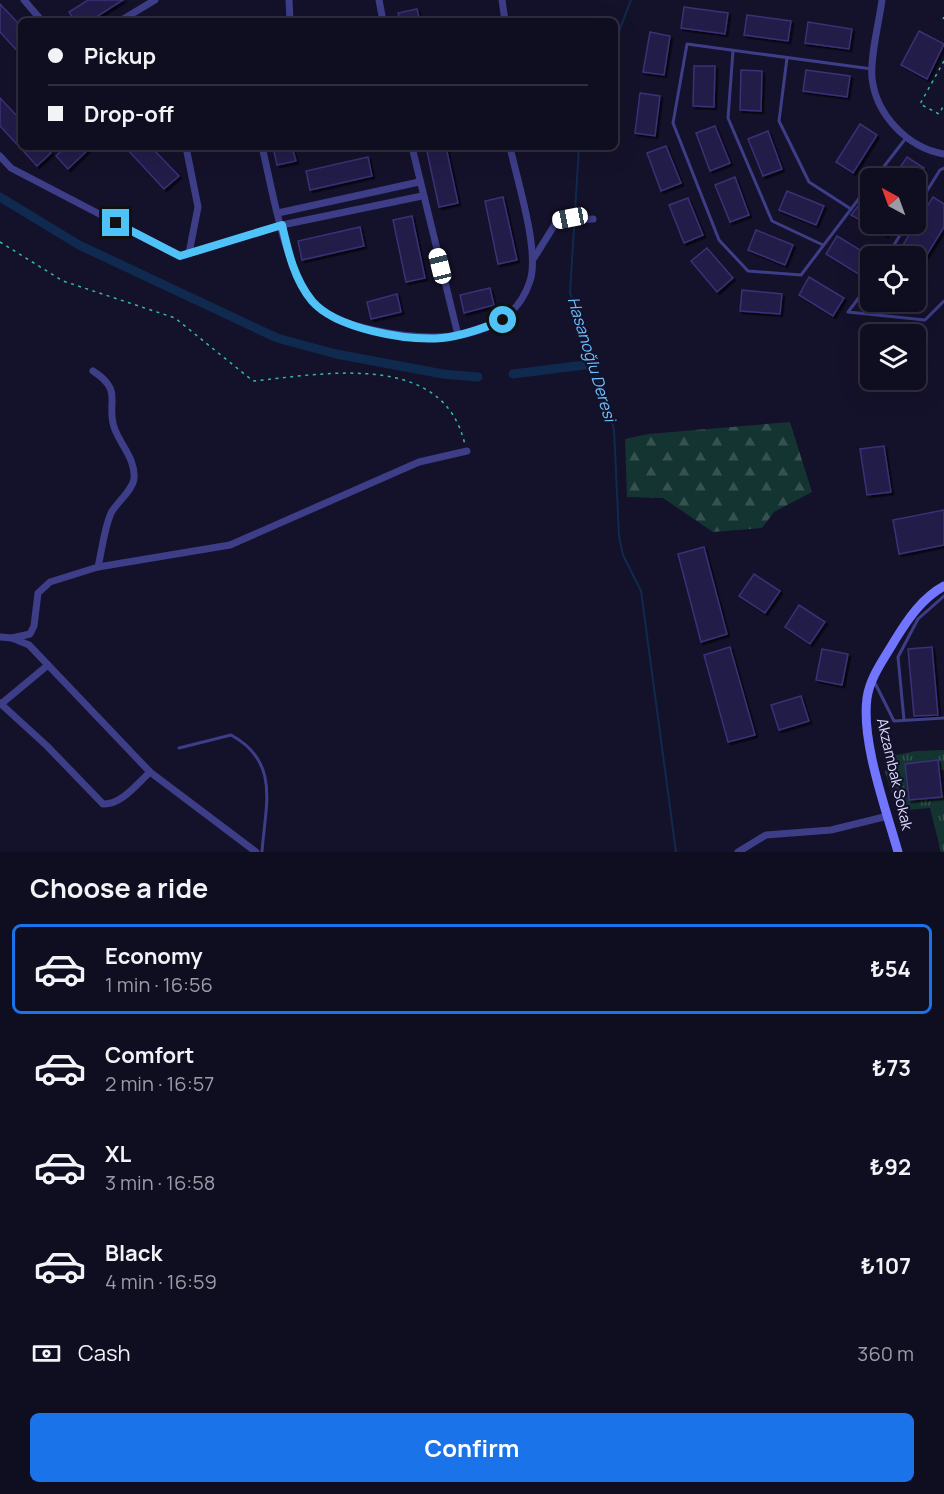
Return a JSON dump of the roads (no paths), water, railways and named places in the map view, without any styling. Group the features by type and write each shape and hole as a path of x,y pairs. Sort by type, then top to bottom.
{"street":[{"path":"24,0 39,18"},
{"path":"125,18 155,0"},
{"path":"290,0 290,18"},
{"path":"379,0 382,18"},
{"path":"502,0 505,18"},
{"path":"882,0 872,76 879,101 906,138 923,148 944,154"},
{"path":"187,150 198,207 189,253"},
{"path":"263,150 278,213 298,277 312,301 328,316 359,327 414,338 443,338 479,330 503,320 522,300 530,281 534,258 556,221 570,218 593,219"},
{"path":"413,150 422,196 458,335"},
{"path":"511,150 534,258"},
{"path":"0,156 11,168 180,256 282,225 422,196"},
{"path":"278,213 419,182"},
{"path":"93,371 106,380 114,398 114,426 127,451 133,468 134,481 111,514 98,567"},
{"path":"0,637 12,638 30,634 34,626 38,594 50,582 98,567 230,545 419,462 467,451"},
{"name":"Akzambak Sokak","path":"898,852 866,718 867,697 873,679 915,611 944,586"},
{"path":"12,638 29,645 150,772 256,852"},
{"path":"48,665 1,704 47,746 103,804 111,804 119,800 150,772"},
{"path":"738,852 766,835 831,830 888,816"}],"lane":[{"path":"860,197 801,275 748,271 719,240 673,123 687,44 873,69"},
{"path":"733,50 728,118 772,221 823,245"},
{"path":"787,58 779,121 809,182 851,208"},
{"path":"883,168 906,138"},
{"path":"926,192 940,170 944,168"},
{"path":"860,296 848,312 925,320 944,301"},
{"path":"904,720 898,657 918,619 944,596"},
{"path":"873,679 894,721 944,718"},
{"path":"179,747 231,735 240,740 261,763 267,782 262,852"}],"waterway":[{"name":"Hasanoğlu Deresi","path":"618,34 631,0"},
{"name":"Hasanoğlu Deresi","path":"579,150 570,293 614,429 619,536 623,555 641,591 676,852"},
{"path":"0,197 79,245 277,338 336,354 443,374 478,377"},
{"path":"513,374 593,364"}]}
